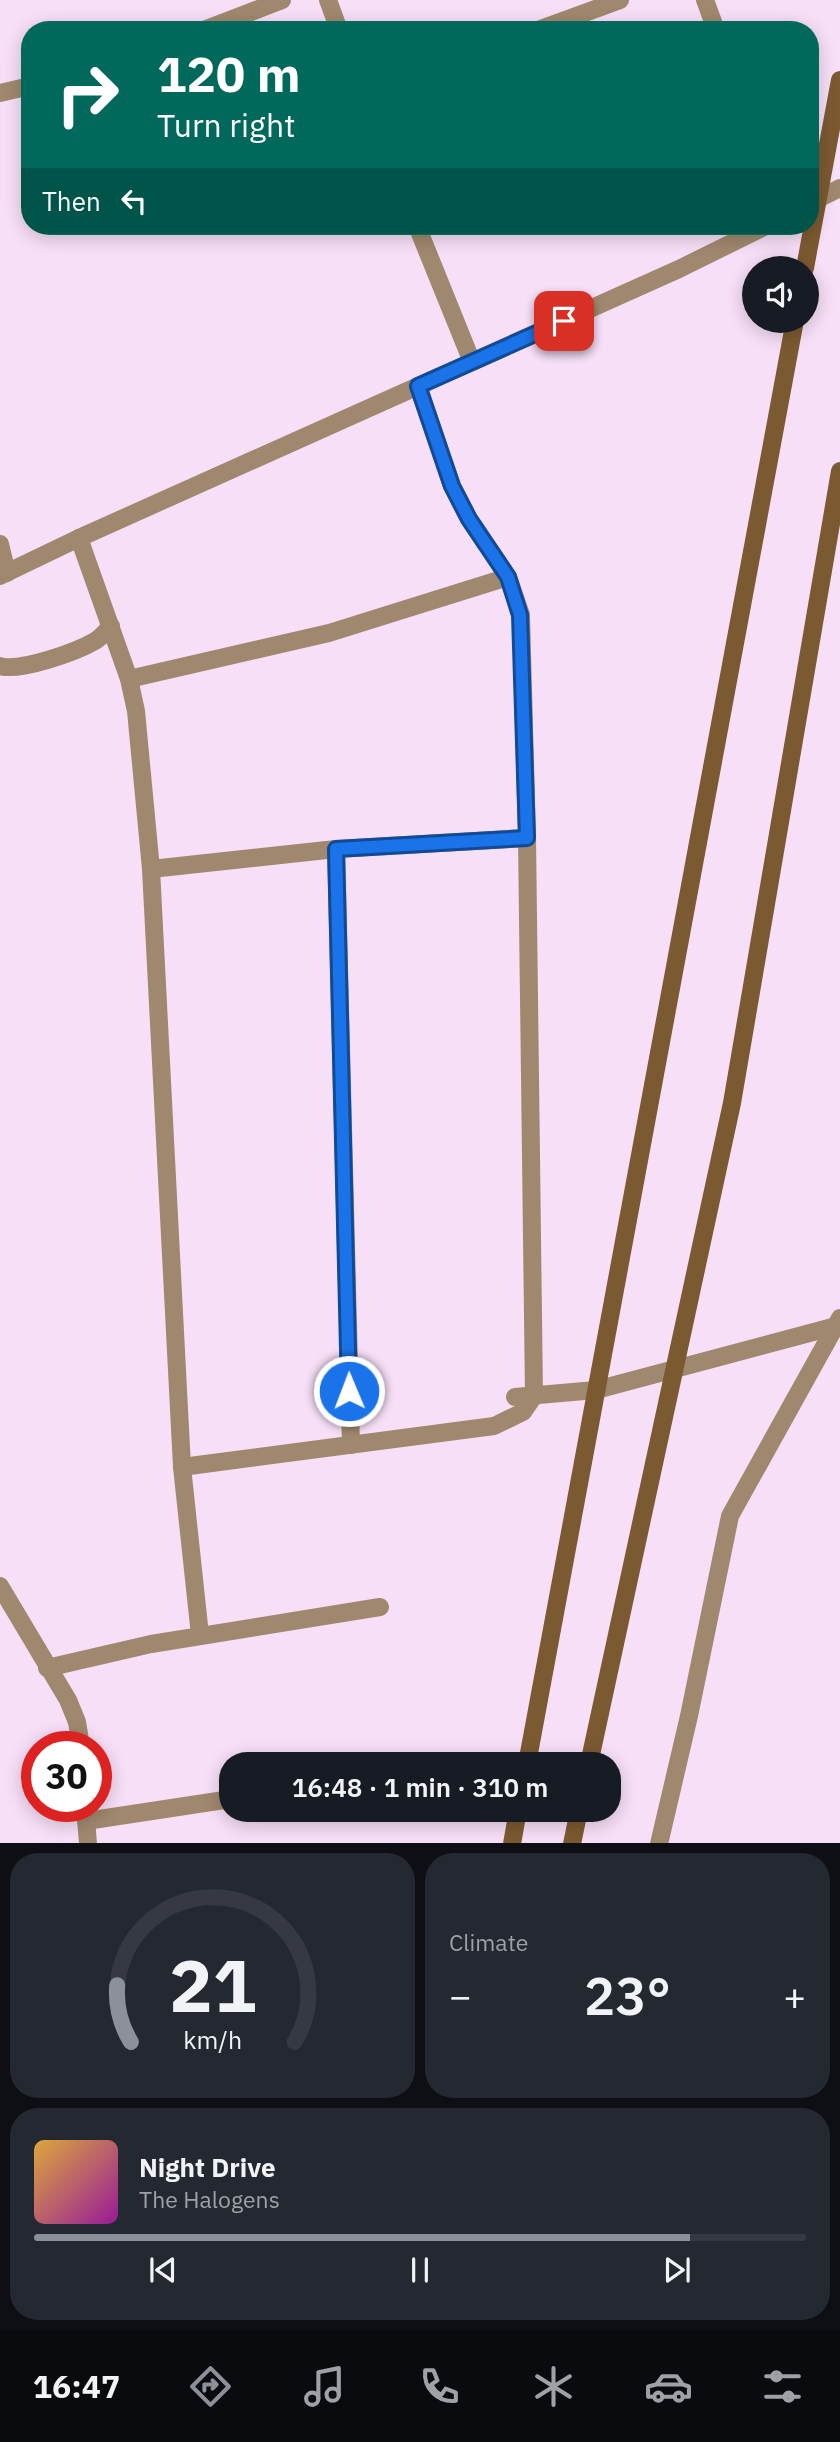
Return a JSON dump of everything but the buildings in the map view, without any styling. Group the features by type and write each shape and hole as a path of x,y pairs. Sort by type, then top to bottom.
{"main road":[{"path":"819,178 840,80"},
{"path":"807,256 809,235"},
{"path":"529,1752 793,333"},
{"path":"592,1752 732,1103 840,471"},
{"path":"512,1843 516,1822"},
{"path":"572,1843 576,1822"}],"street":[{"path":"227,21 282,0"},
{"path":"328,0 336,21"},
{"path":"563,21 620,0"},
{"path":"705,0 713,21"},
{"path":"0,93 21,88"},
{"path":"819,198 840,188"},
{"path":"420,235 472,362"},
{"path":"0,544 4,574 679,269 748,235"},
{"path":"182,1467 494,1426 523,1412 534,1396 527,838 520,615 508,577 469,519 452,486 418,386"},
{"path":"79,538 129,679 136,711 151,869 182,1467 200,1635"},
{"path":"129,679 367,623 508,577"},
{"path":"0,666 13,669 81,647 98,640 111,626"},
{"path":"151,869 336,849 527,838"},
{"path":"336,849 351,1445"},
{"path":"515,1397 596,1391 839,1323"},
{"path":"659,1843 689,1716 730,1516 839,1323"},
{"path":"0,1586 68,1700 78,1731"},
{"path":"47,1668 200,1635 380,1607"},
{"path":"112,1811 219,1800"},
{"path":"87,1822 88,1843"}],"route":[{"path":"349,1391 336,849 527,838 520,615 508,577 469,519 452,486 418,386 564,321"}]}
